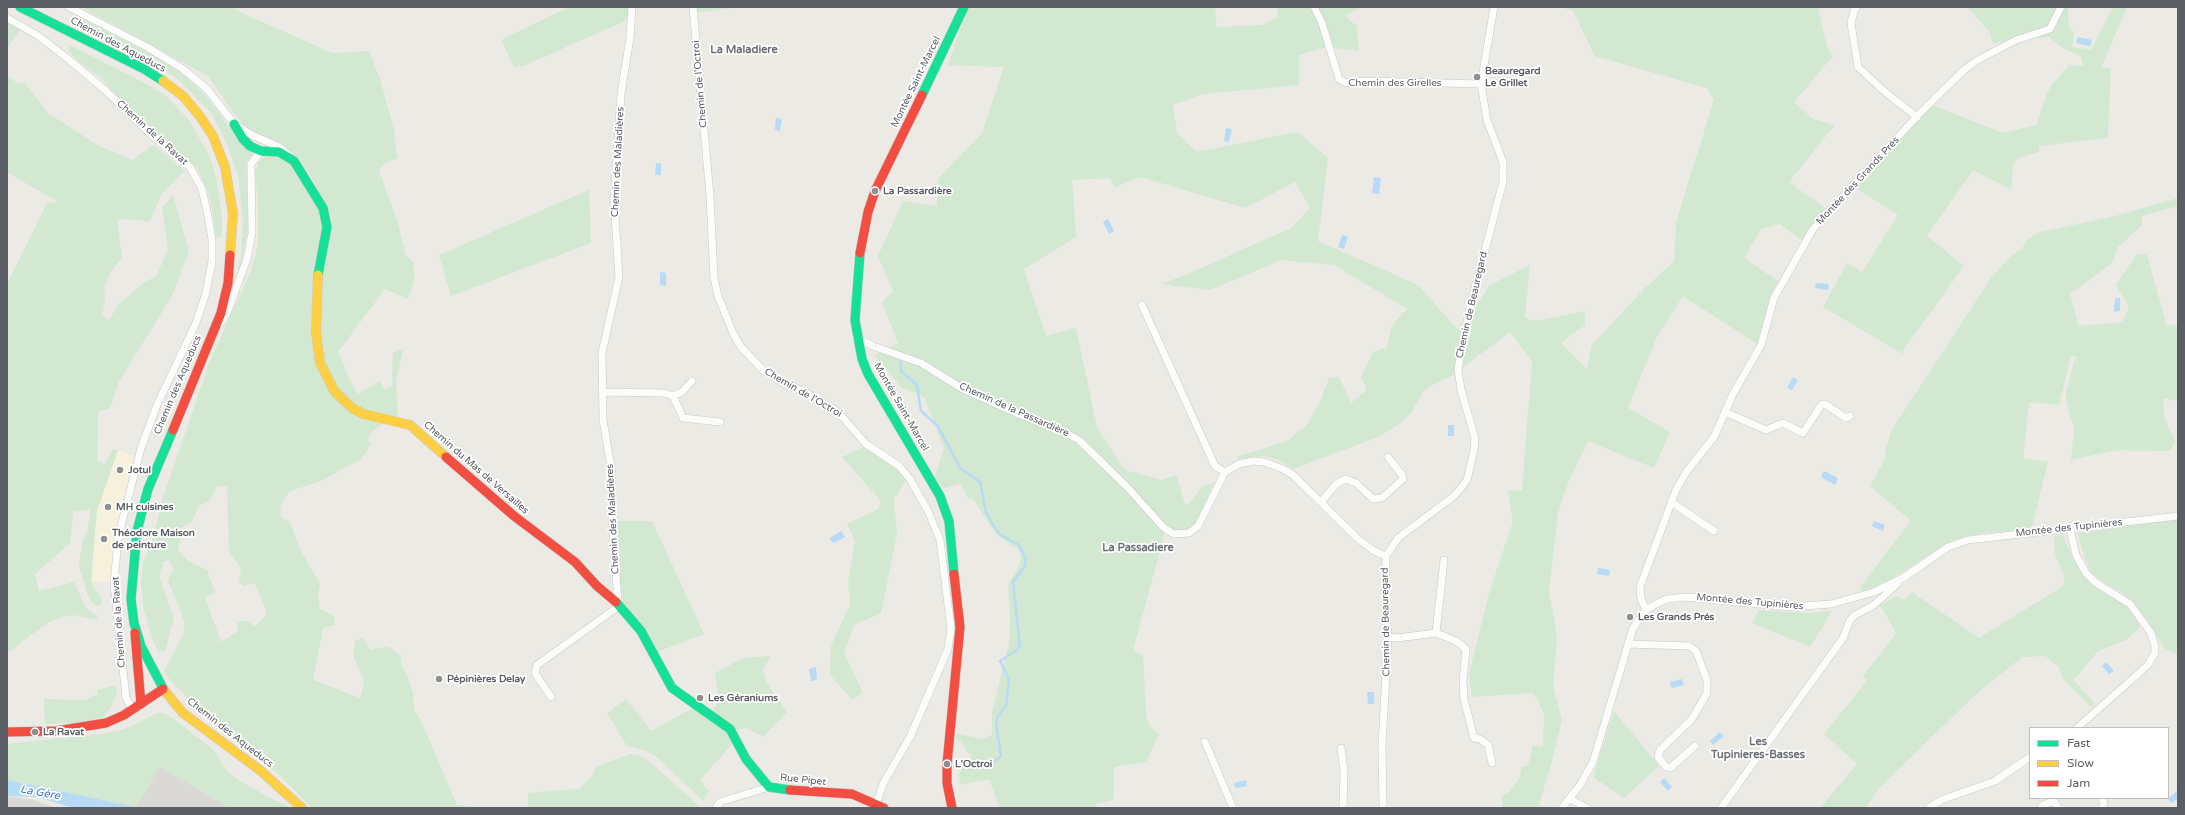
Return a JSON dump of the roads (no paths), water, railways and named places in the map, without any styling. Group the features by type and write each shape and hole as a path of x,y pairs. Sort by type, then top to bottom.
{"main road":[{"name":"Chemin des Aqueducs","path":"20,7 160,78 191,105 213,136 225,167 229,183 233,232 228,283 221,313 148,488 137,531 131,599 134,623 151,668 163,689 183,713 261,771 302,808"},
{"name":"Montée Saint-Marcel","path":"952,808 947,783 955,628 952,537 945,507 868,374 857,338 855,320 856,287 862,241 872,202 889,161 964,7"},
{"path":"234,124 246,144 261,151 279,152 290,157"},
{"name":"Chemin du Mas de Versailles","path":"290,157 313,189 323,208 327,227 318,277 316,321 319,356 323,371 335,392 352,408 378,419 401,422 410,425 514,516 574,562 597,586 618,604"},
{"name":"Rue Pipet","path":"618,604 641,631 672,688 730,729 746,759 769,787 803,792 852,794 880,806"},
{"path":"134,623 141,704"},
{"path":"7,732 34,732 91,726 114,721 163,689"}],"street":[{"path":"69,7 147,47 183,69 207,89 234,124 252,135 280,147 290,157"},
{"name":"Chemin des Maladières","path":"618,604 612,516 612,473 603,420 602,353 619,277 614,200 621,94 630,38 632,7"},
{"name":"Chemin de l'Octroi","path":"693,7 710,196 714,278 718,296 733,333 741,347 763,370 783,383 803,391 838,412 866,444 899,466 910,479 928,511 940,540 955,628 948,649 910,737 883,784 880,806"},
{"name":"Chemin des Girelles","path":"1314,7 1322,23 1339,79 1346,84 1364,81 1481,84"},
{"name":"Chemin de Beauregard","path":"1383,808 1382,745 1388,637 1385,604 1386,556 1398,538 1454,496 1467,480 1472,466 1475,438 1461,390 1458,369 1470,306 1503,182 1503,162 1486,120 1481,84 1494,7"},
{"path":"1857,7 1855,8 1851,23 1858,68 1885,92 1917,117"},
{"name":"Montée des Grands Prés","path":"1646,610 1641,599 1640,587 1671,502 1687,471 1714,438 1733,394 1761,345 1774,298 1814,229 1951,82 1976,61 2016,40 2050,29 2061,7"},
{"name":"Chemin de la Ravat","path":"7,18 37,35 68,58 106,91 156,139 190,167 202,189 212,238 212,261 206,293 196,323 157,405 141,448 118,538 114,584 126,698 133,710"},
{"path":"210,339 228,313 247,259 252,233 251,164 261,151"},
{"path":"1142,305 1215,466 1225,472 1246,462 1264,462 1274,465 1293,475 1357,538 1374,551 1386,556"},
{"name":"Chemin de la Passardière","path":"857,338 873,346 921,363 963,389 1021,415 1056,428 1079,440 1118,477 1168,532 1182,535 1189,533 1198,526 1225,472"},
{"path":"602,392 664,394 673,396 682,392 692,381"},
{"path":"673,396 683,418 720,422"},
{"path":"1725,412 1766,430 1783,423 1803,433 1822,404 1825,404 1846,418 1850,416"},
{"path":"1321,502 1336,484 1346,479 1356,483 1373,499 1382,498 1403,479 1402,475 1388,456"},
{"path":"1671,502 1714,531"},
{"name":"Montée des Tupinières","path":"1562,808 1587,775 1596,756 1628,644 1637,622 1646,610 1667,599 1687,597 1791,607 1817,606 1855,599 1903,578 1948,547 1968,540 2178,516"},
{"path":"2070,529 2076,555 2086,573 2096,583 2130,604 2151,633 2156,646 2155,653 2147,666 2078,727"},
{"path":"1436,633 1444,560"},
{"path":"1721,808 1843,638 1850,620 1855,615 1874,605 1903,578"},
{"path":"551,697 535,673 537,665 618,604"},
{"path":"1388,637 1397,638 1436,633 1456,641 1466,649 1463,681 1464,699 1474,738 1480,739 1488,745 1492,763"},
{"path":"1628,644 1689,646 1696,651 1707,680 1707,693 1692,719 1660,750 1658,757 1666,767 1670,768 1695,746"},
{"path":"1205,742 1233,808"},
{"path":"1341,748 1344,771 1343,808"},
{"path":"1929,808 1941,800 1995,781 2029,758"},
{"path":"716,808 720,802 769,787"},
{"path":"1570,799 1587,808"},
{"path":"2041,808 2043,805 2054,801 2057,803 2058,808"}],"water":[{"path":"2078,37 2092,40 2090,46 2076,43"},
{"path":"776,118 782,119 780,131 775,130"},
{"path":"1226,128 1232,129 1229,142 1224,141"},
{"path":"656,163 661,163 661,175 655,175"},
{"path":"1374,177 1381,178 1379,194 1372,193"},
{"path":"1108,219 1114,231 1109,234 1103,222"},
{"path":"1342,235 1348,237 1344,249 1338,247"},
{"path":"660,272 666,273 666,286 660,285"},
{"path":"1816,283 1829,284 1828,290 1815,288"},
{"path":"2115,298 2120,298 2120,311 2114,312"},
{"path":"1793,377 1798,380 1792,390 1787,388"},
{"path":"1448,425 1454,425 1454,436 1448,436"},
{"path":"1824,471 1838,478 1835,485 1821,477"},
{"path":"1874,521 1885,525 1883,531 1872,526"},
{"path":"841,531 845,537 834,543 831,541 830,538"},
{"path":"1598,568 1610,570 1609,576 1597,574"},
{"path":"2106,662 2114,671 2109,674 2102,666"},
{"path":"816,667 817,680 811,681 809,669"},
{"path":"1682,679 1684,685 1671,687 1670,682"},
{"path":"1367,692 1374,692 1374,704 1368,704"},
{"path":"1720,732 1724,736 1713,745 1710,741"},
{"path":"1664,778 1672,787 1668,791 1660,782"},
{"name":"La Gère","path":"7,780 138,808 72,808 39,797 7,796"},
{"path":"1246,780 1247,786 1235,788 1234,783"},
{"path":"2177,791 2178,798 2172,803 2168,799"}],"waterway":[{"path":"900,358 901,371 917,385 921,411 938,426 960,468 980,482 986,512 996,530 1001,535 1019,545 1026,559 1025,566 1013,582 1020,646 1017,650 1000,661 1009,679 1006,706 998,716 996,724 1001,756 986,768"}],"place":[{"name":"Beauregard Le Grillet","path":"1477,77"},
{"name":"La Passardière","path":"875,191"},
{"name":"Jotul","path":"120,470"},
{"name":"MH cuisines","path":"108,507"},
{"name":"Théodore Maison de peinture","path":"104,539"},
{"name":"Les Grands Prés","path":"1630,617"},
{"name":"Pépinières Delay","path":"439,679"},
{"name":"Les Géraniums","path":"700,698"},
{"name":"La Ravat","path":"35,732"},
{"name":"L'Octroi","path":"947,764"}],"district":[{"name":"La Maladiere","path":"744,50"},
{"name":"La Passadiere","path":"1138,548"},
{"name":"Les Tupinieres-Basses","path":"1758,748"}]}
